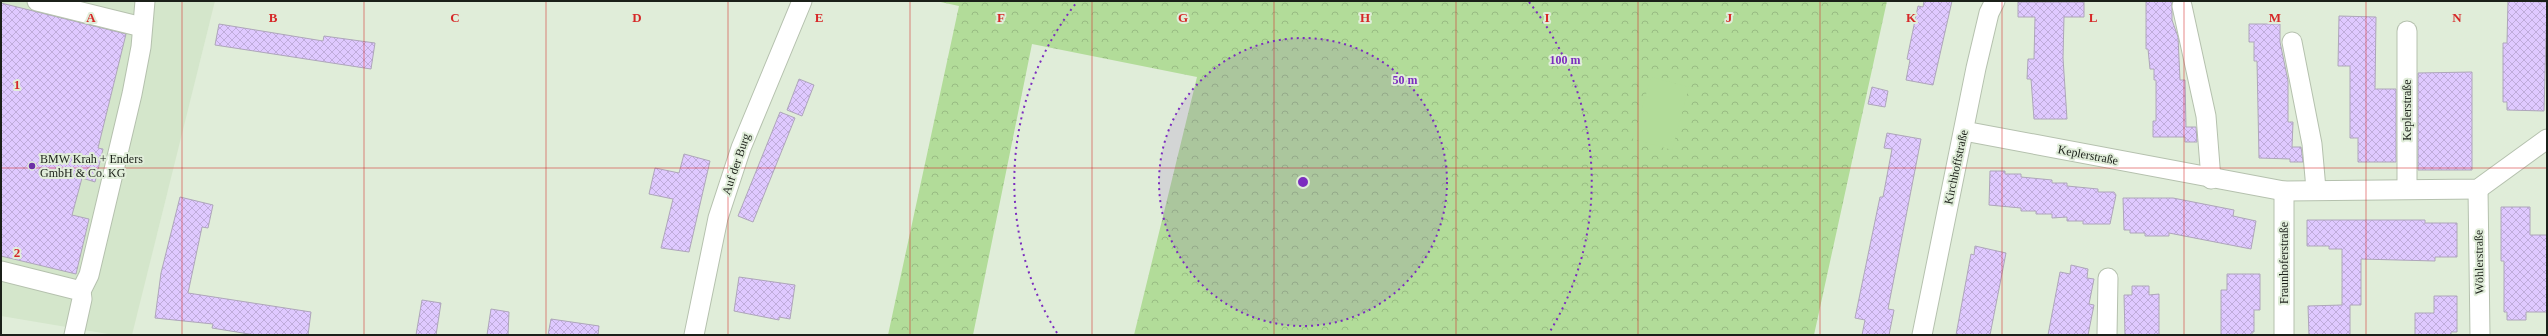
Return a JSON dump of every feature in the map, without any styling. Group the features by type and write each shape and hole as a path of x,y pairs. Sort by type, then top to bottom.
{"street":[{"path":"37,1 142,27"},
{"path":"74,335 82,299 81,291 89,275 132,94 141,47 145,1"},
{"name":"Auf der Burg","path":"694,335 718,218 741,148 802,1"},
{"name":"Kirchhoffstraße","path":"1922,335 1984,34 1995,1"},
{"path":"2182,6 2206,116 2211,179"},
{"name":"Keplerstraße","path":"2406,31 2407,189"},
{"path":"2292,42 2312,144 2316,189"},
{"name":"Keplerstraße","path":"1964,131 2211,179 2284,190 2478,189"},
{"path":"2478,189 2547,139"},
{"name":"Wöhlerstraße","path":"2478,189 2480,335"},
{"name":"Fraunhoferstraße","path":"2284,190 2284,335"},
{"path":"1,270 81,291"},
{"path":"2107,335 2108,278"}],"shaded area":[{"path":"1,1 215,1 132,335 114,335 1,316"}],"green space":[{"path":"936,1 1887,1 1814,335 1134,335 1197,77 1032,44 973,335 888,335 959,6"},
{"path":"1651,77 1689,87 1672,150 1633,139"}],"building":[{"path":"1924,1 1952,1 1933,85 1906,80 1910,60 1907,59 1918,6 1923,7"},
{"path":"2146,1 2172,1 2172,20 2178,37 2180,80 2185,80 2186,127 2196,127 2197,142 2185,142 2185,137 2153,137 2153,121 2156,121 2156,80 2154,80 2154,69 2150,69 2148,49 2146,49"},
{"path":"2508,1 2547,2 2544,111 2507,110 2507,102 2503,102 2503,43 2507,43"},
{"path":"2018,2 2084,2 2084,17 2064,17 2063,58 2067,119 2034,119 2031,79 2027,79 2028,59 2034,59 2035,17 2018,17"},
{"path":"1,3 126,34 98,148 103,149 95,182 82,178 72,215 89,219 76,274 1,256"},
{"path":"2339,16 2376,17 2375,89 2396,89 2396,162 2358,162 2358,138 2350,138 2350,66 2338,66"},
{"path":"219,24 323,41 324,36 375,43 371,69 215,45"},
{"path":"2249,24 2280,24 2280,42 2288,81 2288,122 2293,122 2292,147 2301,147 2303,162 2290,162 2290,159 2259,158 2257,61 2254,61 2254,42 2249,42"},
{"path":"2472,72 2472,170 2418,170 2418,73"},
{"path":"799,79 814,85 802,116 787,110"},
{"path":"1872,87 1888,91 1885,107 1868,104"},
{"path":"780,112 795,118 753,222 738,216"},
{"path":"1887,133 1921,139 1888,309 1894,310 1889,335 1862,335 1865,320 1855,318 1880,197 1883,197 1892,149 1884,148"},
{"path":"684,154 710,161 689,252 661,248 673,199 649,194 655,168 679,173"},
{"path":"1990,171 2005,171 2005,174 2021,174 2021,177 2052,180 2052,183 2067,183 2067,186 2098,189 2098,192 2114,192 2116,195 2110,224 2083,224 2083,221 2067,221 2067,217 2052,218 2052,214 2036,214 2036,211 2021,211 2021,208 1989,205"},
{"path":"180,197 213,205 208,228 202,227 188,293 311,312 308,335 255,335 212,328 213,324 155,318 161,273"},
{"path":"2123,198 2173,198 2234,210 2233,216 2256,221 2251,249 2169,233 2169,236 2145,236 2145,233 2130,233 2130,230 2124,230"},
{"path":"2501,207 2530,207 2530,235 2547,235 2547,312 2526,312 2526,320 2507,320 2507,312 2504,312 2504,261 2501,261"},
{"path":"2307,220 2425,220 2425,223 2457,223 2457,257 2435,257 2435,261 2361,259 2361,305 2350,305 2350,335 2309,335 2308,306 2342,305 2342,249 2329,249 2329,246 2307,246"},
{"path":"1975,246 2006,253 1990,335 1956,335 1971,254 1974,255"},
{"path":"2071,265 2088,269 2087,278 2094,279 2089,304 2094,305 2088,335 2048,335 2060,272 2070,274"},
{"path":"2227,274 2260,274 2260,310 2254,310 2254,332 2252,332 2252,335 2221,335 2221,290 2227,290"},
{"path":"739,277 795,285 790,319 779,317 779,320 734,311"},
{"path":"2132,286 2149,286 2149,295 2159,294 2159,335 2125,335 2124,295 2132,295"},
{"path":"2434,296 2457,296 2457,332 2451,332 2451,335 2415,335 2415,313 2434,313"},
{"path":"422,300 441,303 436,335 416,335"},
{"path":"491,309 509,312 508,335 487,335"},
{"path":"551,319 599,326 598,335 548,335"}],"place":[{"name":"BMW Krah + Enders GmbH & Co. KG","path":"32,166"}]}
